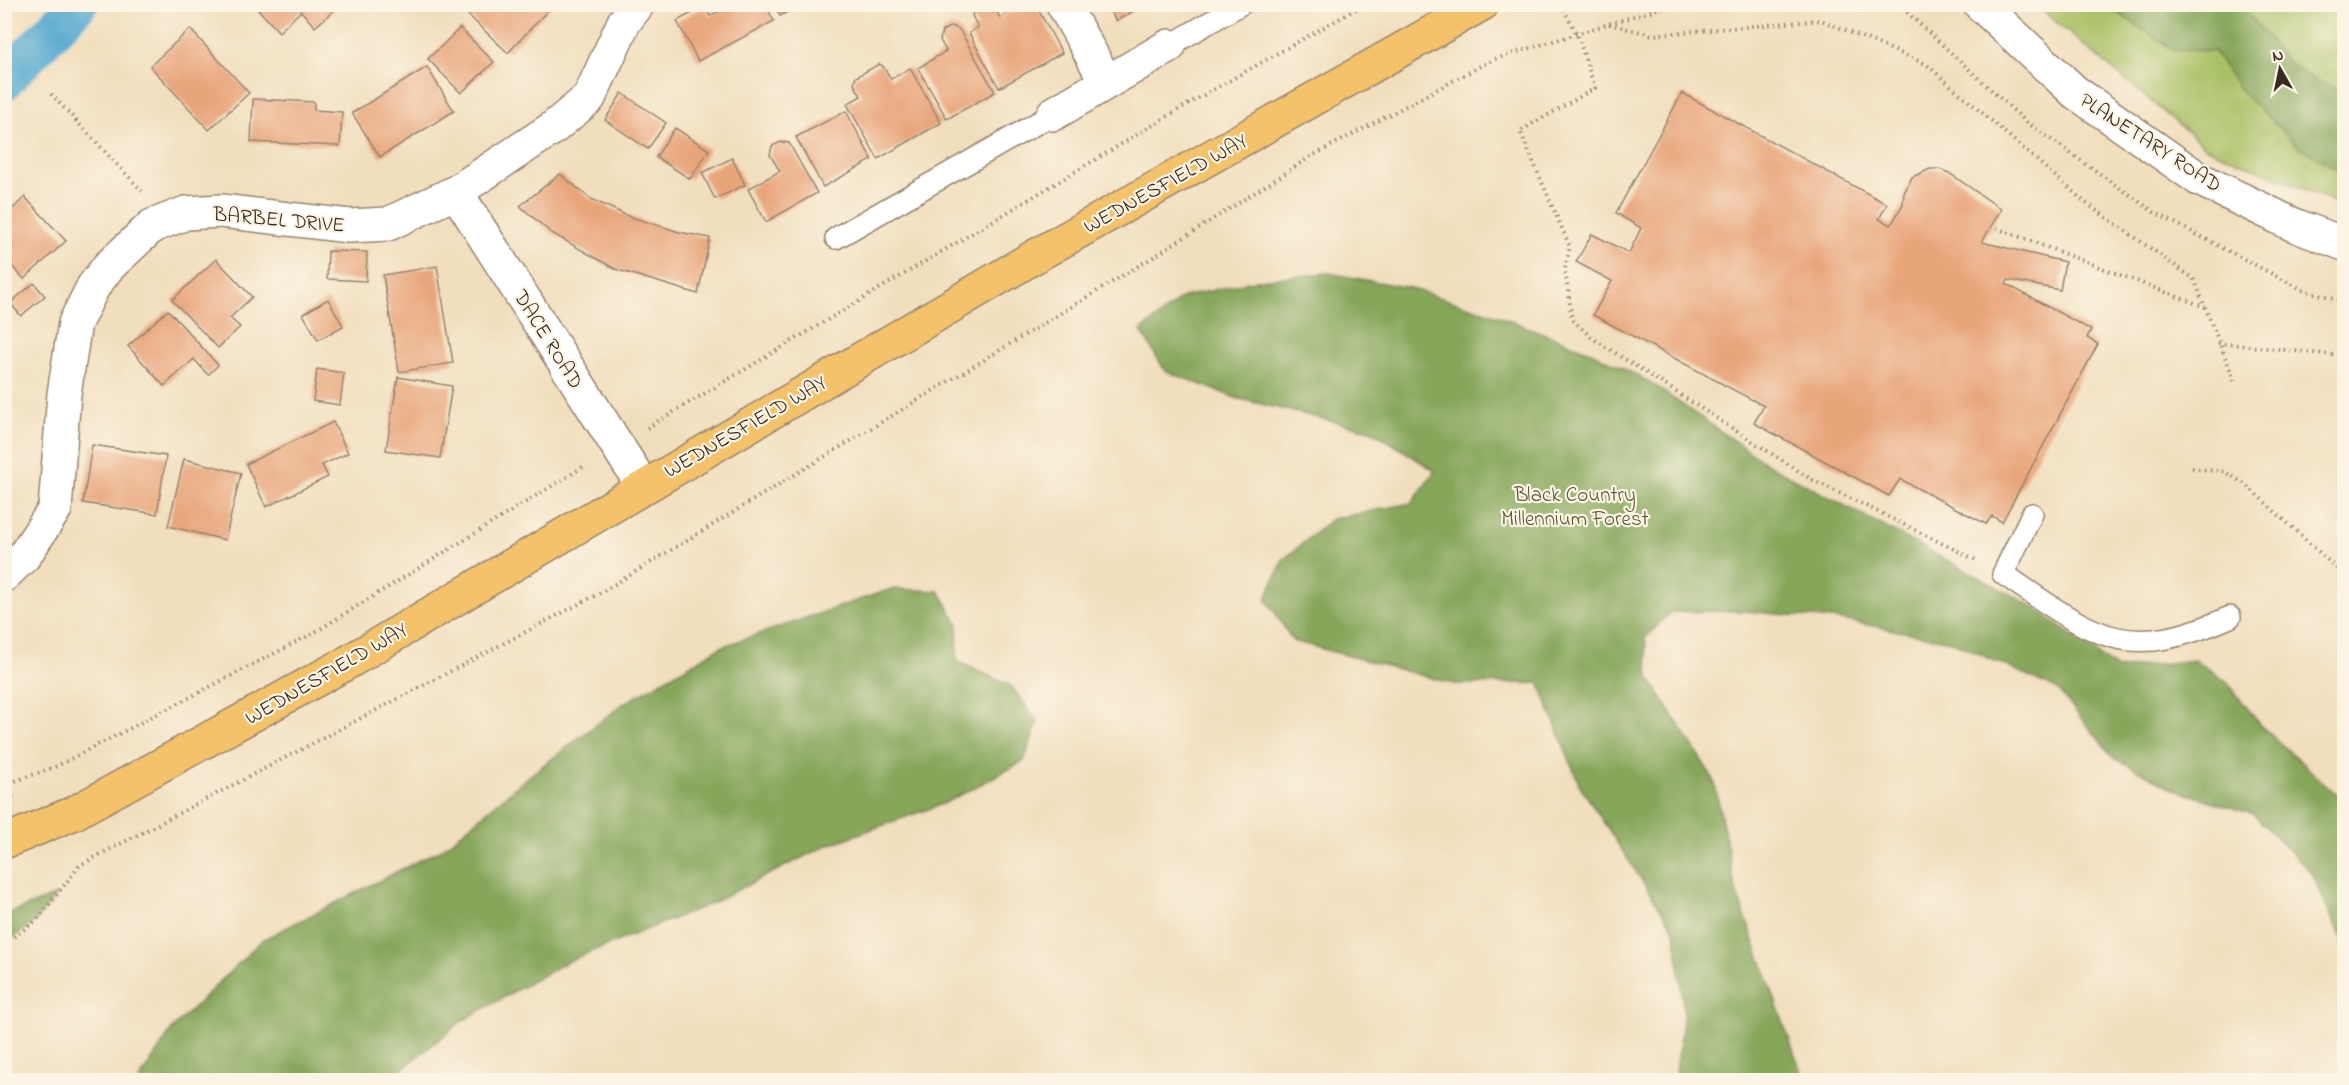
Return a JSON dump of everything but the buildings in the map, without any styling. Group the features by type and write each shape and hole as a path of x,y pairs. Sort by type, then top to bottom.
{"main road":[{"name":"WEDNESFIELD WAY","path":"4,842 74,813 345,664 1039,254 1482,4"}],"street":[{"path":"1063,4 1106,81"},
{"name":"PLANETARY ROAD","path":"1980,4 2075,92 2199,178 2294,225 2344,244"},
{"name":"BARBEL DRIVE","path":"4,575 24,555 55,509 64,394 75,323 93,287 108,267 152,226 186,213 221,211 349,226 388,224 456,192 553,128 589,98 622,10"},
{"path":"1053,114 1169,46"},
{"name":"DACE ROAD","path":"456,192 643,486"}],"lane":[{"path":"1169,46 1241,4"},
{"path":"836,238 1053,114"},
{"path":"2032,514 2003,574 2078,624 2103,636 2127,641 2176,638 2230,617"}],"path":[{"path":"4,12 12,4"},
{"path":"4,785 57,766 312,634 617,446 1195,100 1365,4"},
{"path":"1561,4 1576,34 1595,88 1520,131 1570,247 1564,269 1572,319 1592,338 1811,479 2003,574"},
{"path":"4,944 37,920 80,865 602,592 1163,251 1312,156 1492,60 1673,4"},
{"path":"1898,4 2025,121 2154,212 2303,290 2344,301"},
{"path":"1608,24 1652,35 1821,20 1926,64 2086,203 2194,279 2235,382"},
{"path":"51,94 169,220"},
{"path":"1991,226 2205,307"},
{"path":"2218,343 2344,356"},
{"path":"2192,468 2225,472 2245,484 2344,575"}],"green space":[{"path":"2036,5 2344,5 2344,206 2207,148"},
{"path":"2106,5 2239,5 2292,65 2317,81 2344,92 2344,173 2299,147 2241,91 2214,51 2174,50"},
{"name":"Black Country Millennium Forest","path":"1328,273 1410,288 1495,315 1585,349 1648,381 1769,465 2034,607 2117,669 2196,660 2228,683 2261,726 2344,801 2344,945 2312,873 2253,814 2178,791 2114,758 2057,689 1951,641 1842,620 1744,611 1671,612 1645,638 1649,678 1714,780 1736,891 1804,1080 1675,1080 1684,1012 1675,931 1580,786 1539,683 1454,684 1293,641 1266,599 1283,560 1332,519 1412,503 1435,471 1373,431 1236,398 1165,371 1141,331 1183,297 1258,280"},
{"path":"891,589 939,591 958,624 957,661 1011,686 1038,722 1024,761 945,803 825,846 710,904 568,961 462,1021 388,1080 139,1080 173,1028 262,940 442,849 528,777 623,704 721,647"},
{"path":"56,895 37,920 5,944 5,915"}],"waterway":[{"path":"4,81 78,4"}]}
